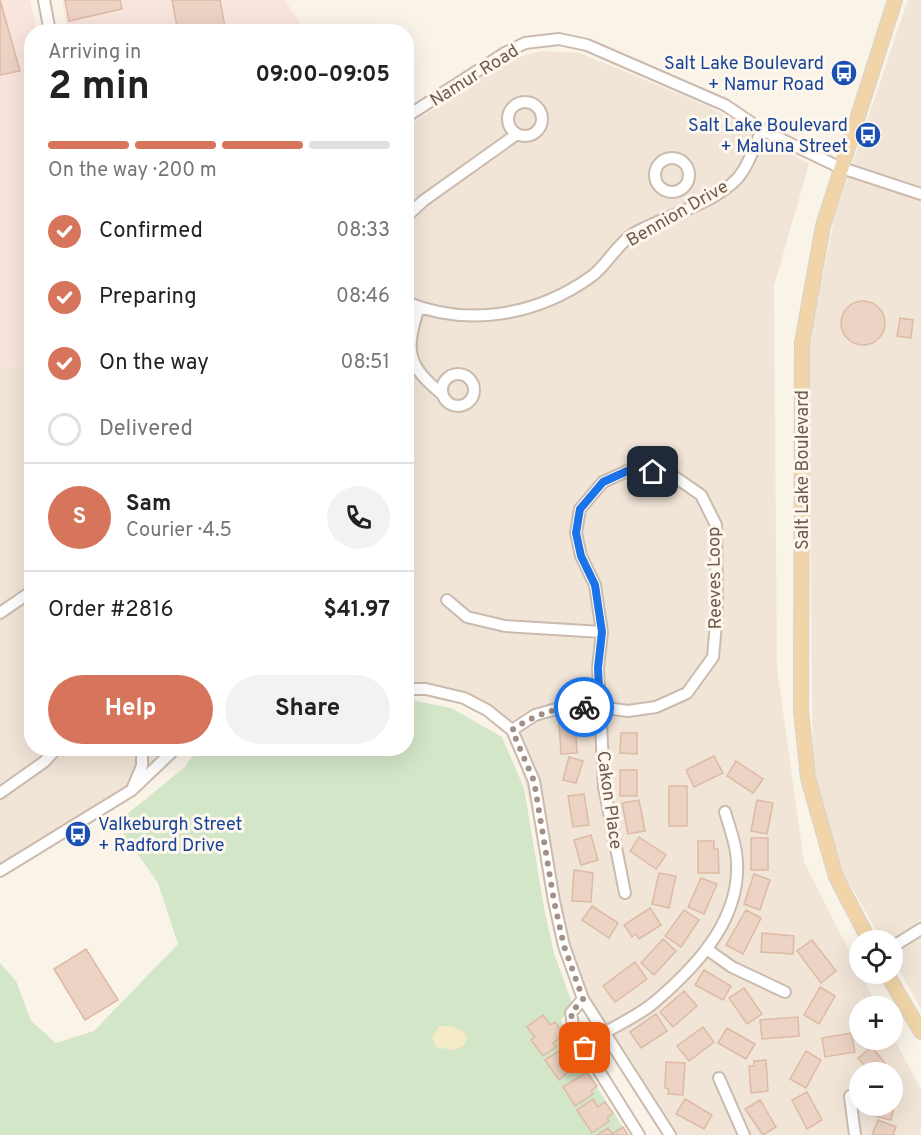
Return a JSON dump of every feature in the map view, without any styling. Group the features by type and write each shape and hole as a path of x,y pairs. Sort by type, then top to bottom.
{"main road":[{"name":"Salt Lake Boulevard","path":"864,930 836,877 808,778 801,710 802,343 822,226 839,167 895,0"},
{"path":"893,984 921,1032"}],"street":[{"path":"44,0 48,24"},
{"name":"Namur Road","path":"414,112 491,61 515,48 525,43 559,39 586,45 725,105 762,130 839,167 921,194"},
{"name":"Bennion Drive","path":"414,305 478,317 533,308 566,294 594,275 630,236 720,192 742,173 762,130"},
{"path":"414,209 517,134"},
{"path":"680,190 687,207"},
{"path":"414,323 419,307"},
{"path":"414,362 420,376 442,394"},
{"name":"Reeves Loop","path":"512,730 535,715 563,707 600,707 628,711 656,707 687,693 713,657 717,613 716,525 701,495 672,475 634,468 603,482 580,509 576,533 581,556 595,585 602,632 598,668 600,707"},
{"path":"0,612 24,596"},
{"path":"447,600 468,617 505,626 602,632"},
{"path":"414,689 426,689 464,698 486,710 512,730 534,781 564,946 583,999 670,1135"},
{"name":"Cakon Place","path":"600,707 604,787 625,893"},
{"path":"0,793 50,756"},
{"path":"132,790 142,766 142,756"},
{"path":"0,871 132,790 168,756"},
{"path":"606,1032 656,1002 708,950 727,919 736,882 736,853 725,812"},
{"path":"903,940 921,929"},
{"path":"708,950 732,967 785,992"},
{"path":"583,999 571,1013 574,1031 639,1135"},
{"path":"719,1078 744,1135"},
{"path":"853,1116 855,1135"}],"shaded area":[{"path":"0,0 30,0 35,24 24,24 24,369 0,366"},
{"path":"62,0 285,0 300,24 67,24"},
{"path":"908,0 921,0 921,1009 903,977 903,930 876,930 843,873 813,783 808,348 835,215"},
{"path":"542,51 580,53 710,107 809,164 774,286 777,668 804,862 849,951 849,984 866,984 872,996 849,996 849,1050 900,1050 921,1090 921,1135 670,1135 583,999 554,901 512,731 442,693 414,693 414,122 509,59"},
{"path":"0,366 24,369 24,756 176,756 132,790 0,865"}],"green space":[{"path":"414,700 451,708 502,737 524,788 554,953 573,1006 561,1020 565,1038 628,1135 0,1135 0,963 16,981 31,1021 56,1043 94,1031 178,944 158,883 116,823 185,767 192,756 414,756"}],"sand":[{"path":"439,1026 461,1031 467,1037 464,1046 453,1050 436,1047 432,1038"}],"building":[{"path":"0,0 20,71 0,75"},
{"path":"65,0 120,0 122,9 69,21"},
{"path":"172,0 220,0 224,24 176,24"},
{"path":"863,301 879,307 885,323 879,339 863,345 847,339 841,323 847,307"},
{"path":"900,318 913,320 911,338 897,336"},
{"path":"559,722 575,722 577,753 561,754"},
{"path":"621,733 637,733 637,754 620,753"},
{"path":"714,756 723,773 694,787 686,770"},
{"path":"569,757 583,761 576,783 563,780"},
{"path":"736,761 763,779 753,793 727,776"},
{"path":"620,770 637,770 637,796 620,796"},
{"path":"669,786 687,786 687,826 669,826"},
{"path":"584,794 589,825 573,827 568,796"},
{"path":"639,800 645,831 628,834 622,803"},
{"path":"757,800 773,803 767,834 751,831"},
{"path":"591,835 598,860 581,865 574,840"},
{"path":"639,837 666,855 656,869 630,851"},
{"path":"751,838 768,838 768,870 751,870"},
{"path":"698,841 714,841 714,849 718,849 719,873 698,873"},
{"path":"574,870 593,873 591,902 572,901"},
{"path":"659,873 676,876 669,908 652,904"},
{"path":"754,874 770,880 760,910 744,904"},
{"path":"701,878 717,884 704,914 688,907"},
{"path":"592,906 618,923 609,938 582,920"},
{"path":"650,908 661,925 639,939 636,934 632,937 624,925"},
{"path":"684,910 699,920 681,947 665,936"},
{"path":"746,910 761,918 743,954 726,945"},
{"path":"762,933 794,936 793,954 761,952"},
{"path":"663,939 676,951 654,975 641,963"},
{"path":"812,940 836,971 821,983 797,951"},
{"path":"86,949 118,1000 85,1020 54,969"},
{"path":"635,962 647,979 615,1002 603,986"},
{"path":"704,970 731,986 723,1000 695,985"},
{"path":"820,987 835,996 819,1024 804,1015"},
{"path":"744,988 762,1014 747,1024 729,998"},
{"path":"684,991 697,1006 673,1027 660,1012"},
{"path":"656,1014 667,1031 641,1048 630,1032"},
{"path":"543,1015 550,1025 555,1022 564,1035 553,1043 556,1047 543,1056 531,1040 535,1037 527,1027"},
{"path":"798,1017 799,1036 762,1039 760,1020"},
{"path":"703,1027 714,1042 689,1061 677,1046"},
{"path":"727,1028 755,1044 746,1059 718,1043"},
{"path":"849,1033 849,1050 855,1052 825,1057 822,1038"},
{"path":"573,1049 581,1061 559,1080 545,1060 559,1051 562,1056"},
{"path":"868,1050 874,1050 884,1062 861,1062 858,1058"},
{"path":"806,1051 821,1060 806,1088 790,1079"},
{"path":"766,1060 768,1091 751,1093 749,1066 754,1066 754,1061"},
{"path":"666,1062 685,1063 683,1095 668,1094 669,1089 665,1088"},
{"path":"587,1072 597,1086 591,1091 593,1094 575,1106 563,1087"},
{"path":"807,1092 822,1120 807,1129 792,1100"},
{"path":"593,1099 598,1107 605,1102 613,1113 607,1118 609,1121 592,1133 577,1110"},
{"path":"685,1099 712,1115 704,1129 676,1114"},
{"path":"760,1100 776,1127 763,1135 745,1109"},
{"path":"875,1116 892,1116 891,1120"},
{"path":"878,1120 896,1127 893,1135 872,1135"},
{"path":"623,1127 628,1135 597,1135 608,1128 612,1134"}],"way so far":[{"path":"584,707 563,707 535,715 512,730 534,781 564,946 583,999 571,1013 574,1031 585,1048"}],"place":[{"name":"Salt Lake Boulevard + Namur Road","path":"844,73"},
{"name":"Salt Lake Boulevard + Maluna Street","path":"868,135"},
{"name":"Valkeburgh Street + Radford Drive","path":"78,834"}],"route":[{"path":"584,707 600,707 598,668 602,632 595,585 581,556 576,533 580,509 603,482 634,468 653,472"}]}
